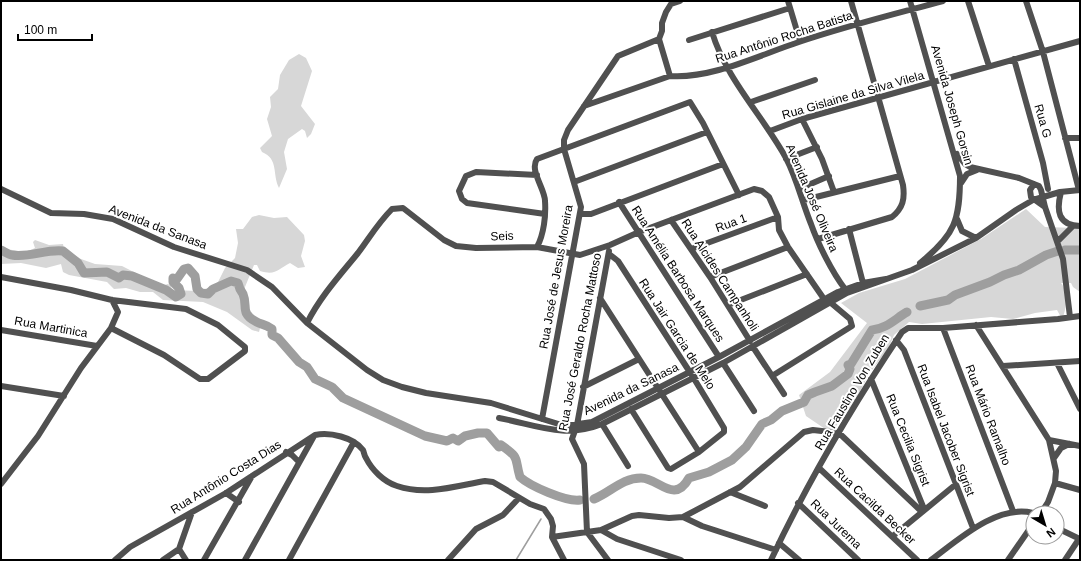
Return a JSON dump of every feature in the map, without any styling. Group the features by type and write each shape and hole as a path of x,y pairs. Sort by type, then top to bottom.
{"street":[{"path":"675,77 659,39 666,12 671,4 680,1"},
{"path":"788,1 800,41"},
{"path":"818,239 892,218 901,208 904,198 903,185 850,1"},
{"name":"Avenida Joseph Gorsin","path":"910,1 959,168 960,184 960,204 957,219 948,236 938,248 912,270"},
{"name":"Rua Antônio Rocha Batista","path":"584,106 675,77 694,76 726,67 800,41 944,1"},
{"path":"968,1 989,66"},
{"path":"886,279 912,270 976,238 1033,200 1060,192 1079,190 1043,52 1026,1"},
{"path":"689,40 790,8"},
{"name":"Avenida José Oliveira","path":"712,32 718,51 726,67 770,131 786,159 804,200 811,226 836,277 845,289"},
{"name":"Rua José de Jesus Moreira","path":"542,419 581,214 580,200 564,150 564,140 568,130 618,56 659,39"},
{"name":"Rua Gislaine da Silva Vilela","path":"770,131 802,119 1080,41"},
{"name":"Rua G","path":"1014,60 1044,164 1048,189"},
{"path":"751,102 815,80"},
{"path":"537,247 540,241 545,214 545,199 534,165 537,159 690,102 739,195"},
{"path":"802,119 817,147 834,192"},
{"path":"574,182 707,132"},
{"path":"1065,138 1080,138"},
{"path":"786,159 817,147"},
{"path":"953,148 965,164 978,170 1006,175 1060,192"},
{"path":"581,214 590,214 724,164"},
{"path":"960,184 966,174 978,170"},
{"path":"537,175 476,172 466,176 459,191 462,199 468,202 545,214"},
{"path":"799,189 829,176"},
{"path":"804,200 900,176"},
{"path":"1036,185 1044,197 1045,207 1063,259 1070,317"},
{"path":"1036,185 1030,190 1033,200 1045,207"},
{"name":"Avenida da Sanasa","path":"1,189 51,213 84,214 113,219 174,247 247,270 272,287 307,323 367,370 383,380 402,387 426,393 492,403 565,426 576,428 592,422 659,388 691,375 847,294 886,279"},
{"name":"Seis","path":"307,323 318,302 360,250 378,222 392,209 403,208 444,240 456,246 537,247 574,254 586,254 638,232 754,189 762,191 769,197 778,217 779,230 788,247 824,299"},
{"path":"1059,244 1077,226 1066,223 1061,217 1058,202 1060,192"},
{"name":"Rua Amélia Barbosa Marques","path":"619,202 754,412"},
{"name":"Rua 1","path":"691,249 778,217"},
{"path":"957,219 962,231 976,238"},
{"name":"Rua Alcides Campanholi","path":"671,220 710,277 784,394"},
{"path":"849,229 863,283"},
{"name":"Rua José Geraldo Rocha Mattoso","path":"587,532 584,464 572,439 576,428 610,245"},
{"path":"710,277 788,247"},
{"path":"938,248 942,255"},
{"name":"Rua Jair Garcia de Melo","path":"609,254 618,261 724,428 722,434 698,452"},
{"path":"728,305 807,274"},
{"path":"1,277 70,290 112,300 186,309 218,325 244,345 245,350 208,379 203,380 164,355 111,328"},
{"name":"Avenida da Sanasa","path":"751,344 824,299 845,289 863,283 886,279"},
{"path":"600,298 663,394 698,452 674,469 668,468 631,409"},
{"path":"1,484 4,476 38,436 81,368 111,328 118,312 112,300"},
{"path":"772,376 852,326 850,319 831,302"},
{"name":"Rua Faustino Von Zuben","path":"771,560 798,504 839,433 902,332 908,328 943,328 1080,316"},
{"path":"976,325 1012,380 1048,440 1054,458 1056,472 1055,483 1046,505"},
{"name":"Rua Mário Ramalho","path":"943,328 1013,511"},
{"name":"Rua Martinica","path":"1,330 97,346"},
{"name":"Rua Isabel Jacober Sigrist","path":"896,340 904,350 955,485 973,528"},
{"path":"583,386 639,359"},
{"path":"1003,366 1080,361"},
{"path":"1057,363 1080,409"},
{"path":"1012,380 1013,369 1017,365"},
{"name":"Avenida da Sanasa","path":"499,418 561,431 602,424 663,394 691,375"},
{"name":"Rua Cecilia Sigrist","path":"872,379 922,510"},
{"path":"1,386 64,396"},
{"path":"602,424 628,466"},
{"path":"552,537 601,530 632,516 639,515 669,518 684,517 730,492 753,477 804,432 814,430 839,433 922,510"},
{"path":"245,560 315,435 330,434 354,442 364,451 365,457 378,473 385,480 395,486 425,491 485,481 506,489 518,498 544,508 548,513 553,526 552,537 562,559"},
{"name":"Rua Antônio Costa Dias","path":"115,560 130,547 226,493 286,452 315,435"},
{"path":"1048,440 1080,446"},
{"path":"289,560 354,442"},
{"path":"1054,458 1060,448 1069,444"},
{"path":"286,452 292,455 299,462"},
{"name":"Rua Cacilda Becker","path":"819,468 893,536 916,560"},
{"path":"204,560 253,476"},
{"path":"1055,483 1080,490"},
{"path":"893,536 922,510 955,485"},
{"path":"730,492 765,506"},
{"path":"226,493 239,502"},
{"path":"448,560 476,529 503,515 518,498"},
{"name":"Rua Jurema","path":"798,504 858,560"},
{"path":"931,560 973,528 1013,511 1025,512"},
{"path":"163,560 179,549 192,512"},
{"path":"684,517 702,526 776,550"},
{"path":"601,530 617,539 681,560"},
{"path":"587,532 608,560"},
{"path":"1065,532 1080,539 1065,560"},
{"path":"1008,560 1025,536"},
{"path":"779,542 799,560"},
{"path":"179,549 186,560"}],"shaded area":[{"path":"299,54 306,58 312,71 301,106 315,124 311,134 307,138 305,131 302,129 288,139 284,152 287,169 279,188 273,163 260,148 272,136 267,119 271,107 270,97 278,89 280,75 289,60"},
{"path":"1026,209 1045,227 1076,228 1080,226 1080,292 1073,287 1071,283 1061,283 1066,295 1065,310 1062,319 1057,310 1035,313 1013,319 991,317 922,324 909,322 894,335 888,349 869,374 856,399 831,433 806,416 799,395 830,372 867,323 841,303 859,293 905,279 981,239"},
{"path":"259,215 274,218 287,217 304,235 305,241 301,256 305,267 298,268 290,263 270,273 260,271 257,265 254,265 245,287 245,304 261,324 259,332 252,330 227,312 203,302 163,300 153,292 140,292 126,288 114,289 107,282 69,275 63,272 61,264 46,268 21,263 1,264 1,248 18,251 31,250 35,248 33,242 35,240 49,245 63,244 64,249 81,259 95,264 122,266 161,286 168,284 171,286 172,290 197,291 212,287 218,282 225,268 235,258 238,243 236,229 243,229 252,217"}],"waterway":[{"path":"1,250 18,256 50,251 63,251 78,263 84,273 107,272 119,278 123,275 132,276 166,290 176,297 181,294 179,288 173,282 173,278 177,279 184,269 188,268 195,276 197,289 201,293 208,294 213,289 231,281 238,283 243,294 246,312 250,318 272,329 272,335 278,338 299,362 307,367 315,379 332,387 343,398 425,436 447,441 453,438 458,441 465,436 478,433 487,433 499,447 501,445 512,453 516,459 520,477 525,481 540,489 566,499 580,500"},
{"path":"1065,250 1080,250"},
{"path":"920,306 948,300 955,295 1019,270 1046,255 1058,251"},
{"path":"594,499 628,480 641,478 648,479 672,490 678,489 683,486 689,478 709,472 732,460 746,447 762,424 771,420 782,411 804,402 808,395 832,386 848,374 850,369 848,365 851,364 872,330 886,326 907,312"},
{"path":"516,560 541,519"}]}
